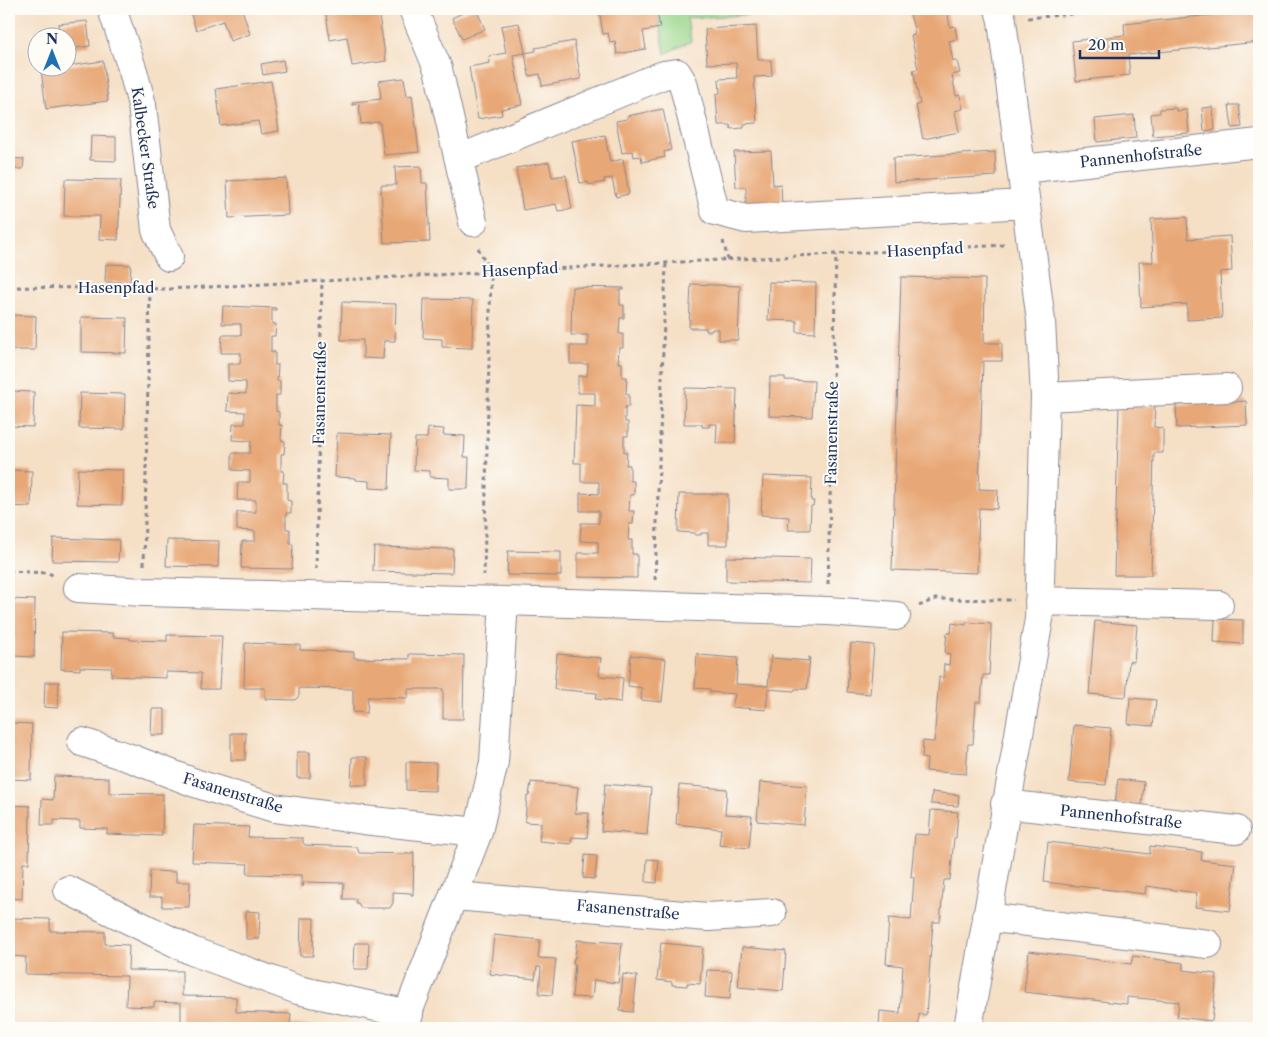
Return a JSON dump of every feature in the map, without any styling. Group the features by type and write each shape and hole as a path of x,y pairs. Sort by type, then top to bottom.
{"street":[{"name":"Kalbecker Straße","path":"112,9 142,105 156,230 169,257"},
{"path":"413,9 438,69 473,222"},
{"path":"971,1028 986,917 1039,619 1045,397 1041,321 1001,15"},
{"path":"459,159 663,75 677,73 683,83 715,211 746,219 1026,204"},
{"name":"Pannenhofstraße","path":"1022,169 1259,143"},
{"path":"1045,397 1227,388"},
{"path":"78,588 144,592 315,595 828,611 896,616"},
{"path":"68,890 192,951 298,990 405,1021 478,832 494,762 493,601"},
{"path":"1039,601 1219,604"},
{"name":"Fasanenstraße","path":"82,742 195,783 274,808 363,820 478,832"},
{"name":"Pannenhofstraße","path":"1005,804 1236,830"},
{"name":"Fasanenstraße","path":"454,896 708,917 772,913"},
{"path":"986,917 1208,944"}],"path":[{"path":"1001,15 1124,9"},
{"name":"Hasenpfad","path":"9,287 150,289 1013,245 1031,247"},
{"name":"Fasanenstraße","path":"828,611 836,255"},
{"path":"654,606 666,263"},
{"path":"491,272 493,601"},
{"name":"Fasanenstraße","path":"315,595 322,280"},
{"path":"144,592 150,289"},
{"path":"9,571 48,573 78,588"},
{"path":"896,616 935,599 1039,601"}],"green space":[{"path":"657,9 843,10 687,18 691,41 665,54"}],"building":[{"path":"189,9 242,9 250,34 230,41 223,21 196,30"},
{"path":"345,9 378,9 386,61 352,66 347,37 330,40 326,14 346,11"},
{"path":"471,9 476,9 485,29 462,39 452,18"},
{"path":"599,9 657,9 660,28 643,31 646,49 617,54 615,41 610,42 608,33 603,34"},
{"path":"909,9 947,9 950,27 955,26 957,39 949,41 953,61 957,61 960,73 952,75 956,96 960,95 963,109 955,111 959,132 923,139 916,105 920,104 913,70 918,69 911,35 915,34"},
{"path":"1258,10 1259,42 1128,55 1130,75 1076,81 1072,41 1125,35 1124,24"},
{"path":"87,21 90,46 78,48 78,28 59,28 58,24"},
{"path":"519,23 525,53 513,55 522,105 501,109 502,115 478,119 469,67 490,63 489,56 506,53 501,26"},
{"path":"756,26 758,60 771,60 772,76 754,77 757,123 744,124 744,128 731,129 730,125 718,125 716,94 720,93 719,79 737,78 736,63 707,64 705,29"},
{"path":"574,41 581,79 542,86 540,74 529,76 525,53 536,51 535,48"},
{"path":"283,60 285,71 263,75 261,64"},
{"path":"103,61 108,101 46,109 42,78 78,78 78,65"},
{"path":"404,78 407,96 412,95 419,152 384,155 380,122 361,124 359,104 352,105 353,102 381,99 379,81"},
{"path":"271,81 279,131 261,134 258,121 221,126 216,89"},
{"path":"1259,102 1259,119 1258,120 1256,103"},
{"path":"1229,105 1239,105 1242,127 1232,128"},
{"path":"1213,107 1215,130 1204,131 1202,108"},
{"path":"1176,108 1176,111 1187,110 1189,133 1153,136 1151,114 1160,113 1160,109"},
{"path":"663,109 671,150 664,152 665,157 642,162 641,156 634,157 633,151 622,153 616,121 627,119 627,116"},
{"path":"1134,115 1136,138 1097,142 1095,119"},
{"path":"605,135 610,162 623,159 629,194 616,197 612,178 604,179 605,182 589,185 588,182 580,183 572,141"},
{"path":"91,136 116,137 116,161 90,160"},
{"path":"771,151 773,185 781,184 782,205 746,206 746,187 736,187 734,152"},
{"path":"995,152 996,176 894,182 893,158"},
{"path":"9,158 24,159 23,169 9,169"},
{"path":"549,162 552,177 566,175 572,209 558,211 556,204 523,210 516,168"},
{"path":"421,166 422,183 427,183 430,242 384,243 381,185 396,185 395,167"},
{"path":"286,178 288,215 229,218 227,181"},
{"path":"65,179 121,180 118,240 99,239 100,216 64,216"},
{"path":"1187,217 1188,239 1230,236 1232,271 1220,272 1222,318 1187,320 1187,304 1141,307 1139,262 1153,262 1151,219"},
{"path":"106,264 131,265 130,282 105,282"},
{"path":"901,277 985,279 984,343 1002,343 1002,361 983,361 979,489 998,490 997,509 979,508 977,573 892,570"},
{"path":"769,282 816,283 815,333 797,332 797,321 768,320"},
{"path":"691,284 740,286 738,340 719,340 719,329 706,331 706,328 689,328"},
{"path":"572,287 624,288 624,290 620,290 620,305 624,305 624,318 620,318 619,334 623,334 623,348 619,348 618,363 622,363 622,377 627,377 626,394 629,394 629,407 625,407 625,422 628,422 628,436 624,436 624,452 627,452 626,465 630,465 630,481 634,481 634,495 630,495 629,511 634,511 633,524 629,524 628,540 632,540 632,554 637,554 637,578 578,577 578,553 598,553 598,542 580,541 581,523 599,523 599,511 580,511 580,493 599,494 599,482 581,482 581,463 574,463 576,405 595,406 595,393 578,393 578,376 587,376 588,364 570,364 570,346 588,346 588,335 571,335"},
{"path":"424,299 473,300 472,348 442,347 442,339 423,338"},
{"path":"342,302 396,304 395,341 384,341 383,359 363,358 363,340 341,340"},
{"path":"223,306 276,308 276,310 272,310 272,324 276,324 275,336 271,336 271,352 275,352 275,365 278,365 277,381 280,381 280,395 276,395 276,411 279,412 279,425 282,425 281,440 285,441 284,454 281,454 281,471 284,471 283,483 287,483 287,500 291,501 291,513 286,513 286,529 290,529 290,544 293,544 292,569 241,568 242,541 255,541 255,531 237,530 237,512 256,512 256,500 237,500 238,482 250,482 250,471 232,470 232,453 250,453 251,441 232,440 233,424 245,424 245,412 227,411 228,393 246,394 246,382 228,381 228,364 240,364 241,353 221,353 222,335 241,335 241,324 222,324"},
{"path":"9,315 36,316 35,350 9,350"},
{"path":"81,317 127,318 126,353 81,352"},
{"path":"770,377 785,377 785,380 814,381 812,417 769,416"},
{"path":"685,388 737,389 735,443 716,443 717,424 709,424 709,427 702,427 702,424 684,424"},
{"path":"9,391 34,392 33,427 9,426"},
{"path":"80,393 125,394 124,429 79,428"},
{"path":"1246,401 1247,425 1177,428 1176,405"},
{"path":"1119,405 1155,406 1154,427 1163,428 1163,453 1154,453 1151,575 1114,575"},
{"path":"428,428 444,429 443,435 465,436 464,457 469,457 468,489 449,489 449,478 430,477 430,471 414,470 415,438 427,438"},
{"path":"337,433 391,435 389,489 369,488 369,481 356,480 356,478 335,477"},
{"path":"78,469 123,470 122,505 77,504"},
{"path":"9,470 32,471 31,507 9,506"},
{"path":"763,476 812,478 811,501 814,501 813,506 811,506 810,530 788,530 789,517 761,515"},
{"path":"679,494 728,494 728,545 708,545 708,533 695,535 695,533 678,532"},
{"path":"53,538 119,540 118,562 52,561"},
{"path":"167,540 219,541 218,567 166,566"},
{"path":"374,547 453,549 452,573 373,571"},
{"path":"508,551 561,552 561,576 507,575"},
{"path":"726,557 811,559 810,583 726,581"},
{"path":"9,599 35,600 34,657 13,656 14,637 9,637"},
{"path":"1215,619 1243,620 1243,644 1214,642"},
{"path":"1095,621 1137,625 1134,662 1129,661 1126,697 1089,694"},
{"path":"966,622 991,624 991,636 989,675 983,675 981,702 976,702 973,744 968,744 966,774 926,771 927,759 922,758 923,741 934,742 939,677 943,678 944,664 949,665 950,654 945,653 947,633 951,633 952,623 966,625"},
{"path":"62,632 113,633 113,637 130,638 130,640 167,641 167,635 222,636 219,689 201,689 201,673 166,672 166,678 111,676 112,668 80,667 80,670 61,669"},
{"path":"245,643 300,645 300,650 354,652 354,658 409,659 409,654 464,655 463,719 443,719 443,689 408,689 408,698 368,697 367,713 353,712 353,689 299,688 299,696 295,700 265,699 265,688 244,688"},
{"path":"851,643 874,645 870,694 847,692"},
{"path":"697,653 700,655 738,657 736,684 768,686 771,655 772,658 808,661 810,657 807,689 795,689 794,691 768,689 766,710 732,707 735,694 710,692 710,689 695,688"},
{"path":"557,654 601,658 599,676 623,678 621,702 596,699 597,693 554,689"},
{"path":"631,655 666,659 662,702 641,700 642,688 628,686"},
{"path":"45,682 59,682 58,708 44,707"},
{"path":"1130,698 1156,700 1153,726 1128,724"},
{"path":"152,709 165,709 165,735 151,735"},
{"path":"9,711 11,711 11,723 32,724 31,780 9,779"},
{"path":"1074,725 1111,728 1106,785 1069,782"},
{"path":"231,733 246,733 245,760 231,760"},
{"path":"297,752 310,752 310,778 297,778"},
{"path":"352,757 367,757 367,785 351,785"},
{"path":"406,762 436,763 435,791 406,790"},
{"path":"54,776 109,778 109,793 163,794 162,836 107,834 107,829 80,828 80,821 54,820 54,825 41,825 42,799 53,800"},
{"path":"1118,779 1144,782 1142,806 1115,803"},
{"path":"531,782 578,787 575,813 589,813 587,838 572,837 571,844 539,841 541,823 525,822 527,796 529,796"},
{"path":"760,782 807,786 804,825 757,821"},
{"path":"605,784 651,788 647,835 601,831"},
{"path":"679,785 727,789 725,814 752,816 749,848 719,845 721,829 676,824"},
{"path":"932,792 959,795 958,806 931,804"},
{"path":"9,805 30,806 29,863 23,863 22,899 9,898"},
{"path":"931,810 958,812 950,880 944,880 940,922 933,922 926,1015 919,1014 918,1028 879,1028 880,1011 900,1013 903,966 886,964 889,918 911,920 914,877 911,877 915,834 929,835"},
{"path":"194,825 249,827 248,837 303,838 305,845 357,847 359,853 412,854 414,852 413,895 411,893 393,892 393,903 390,908 361,908 356,903 356,899 343,899 344,883 304,882 303,887 302,875 247,874 248,864 192,862"},
{"path":"1048,842 1150,854 1150,846 1202,852 1201,860 1236,864 1230,911 1195,907 1197,893 1146,886 1145,894 1044,882"},
{"path":"585,855 597,856 595,879 583,878"},
{"path":"647,859 659,860 657,883 646,882"},
{"path":"150,871 176,872 176,882 190,882 189,907 162,907 162,897 149,897"},
{"path":"246,911 260,912 259,939 246,939"},
{"path":"9,918 50,919 50,931 105,932 105,944 129,945 128,970 182,971 182,996 236,997 236,1012 291,1014 290,1025 332,1028 181,1028 181,1003 154,1002 154,1007 126,1006 127,976 25,974 26,957 9,956"},
{"path":"301,918 314,918 313,956 300,956"},
{"path":"494,935 540,940 538,958 556,959 552,995 539,994 541,967 537,967 535,979 490,974"},
{"path":"577,940 622,943 618,983 594,980 592,998 572,997 575,964 573,964"},
{"path":"355,943 369,943 368,969 354,969"},
{"path":"661,943 703,947 700,984 687,983 687,986 672,985 672,982 657,980"},
{"path":"742,947 786,951 783,991 738,987"},
{"path":"1029,951 1131,964 1133,956 1183,963 1183,970 1217,974 1212,1021 1177,1017 1179,1002 1127,997 1127,1004 1024,992"},
{"path":"707,970 732,971 730,999 705,997"},
{"path":"623,974 637,976 633,1012 620,1011"}]}
